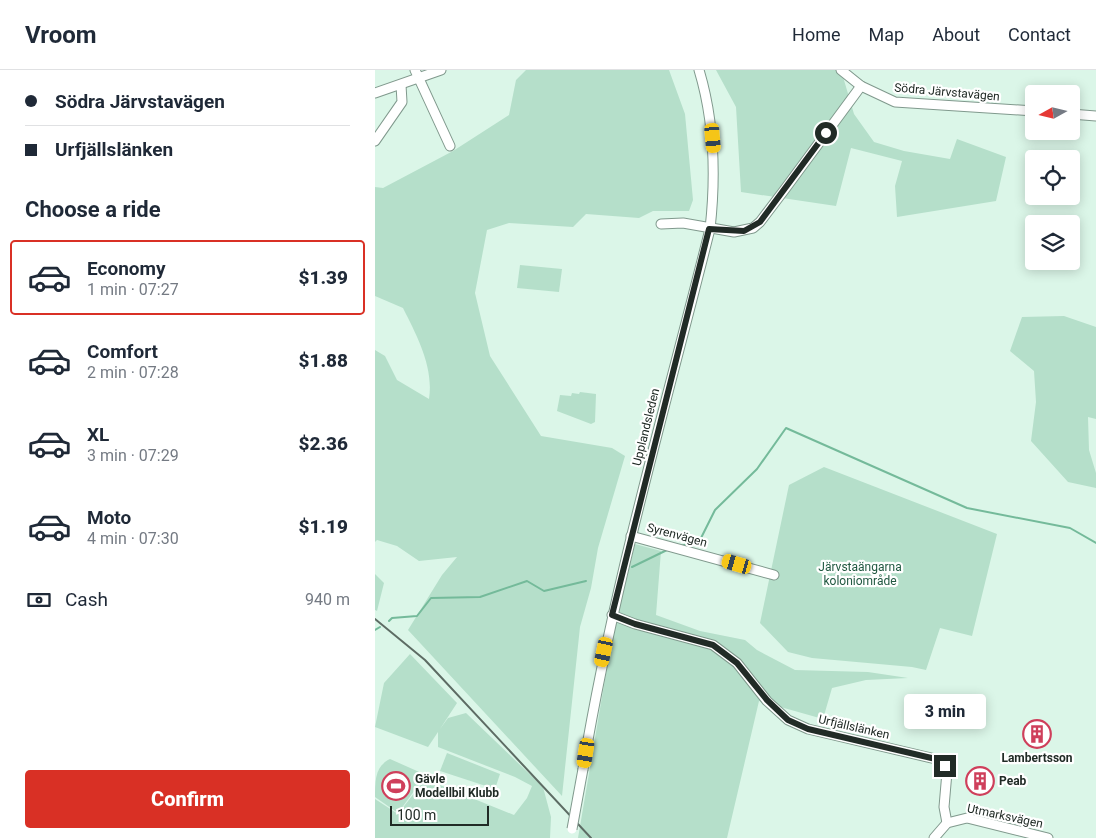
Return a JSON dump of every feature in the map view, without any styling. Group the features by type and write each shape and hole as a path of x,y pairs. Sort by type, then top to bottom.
{"street":[{"path":"415,70 450,146"},
{"path":"375,93 420,79 441,70"},
{"name":"Upplandsleden","path":"572,833 612,615 709,229 713,199 714,154 711,121 699,70"},
{"name":"Södra Järvstavägen","path":"841,70 861,86 895,102 1025,110"},
{"path":"375,141 402,102 401,85"},
{"path":"661,224 683,223 709,229 744,231 760,222 861,86"},
{"path":"1080,115 1096,116"},
{"name":"Syrenvägen","path":"631,536 683,548 774,576"},
{"name":"Urfjällslänken","path":"612,615 635,624 713,645 737,663 767,700 788,720 801,726 940,760 945,766 947,780 943,807 947,824"},
{"name":"Utmarksvägen","path":"947,824 967,818 1048,838"},
{"path":"934,838 947,824"}],"green space":[{"path":"526,70 669,70 685,114 693,200 689,211 653,211 639,218 586,214 573,227 509,223 487,230 475,293 490,356 541,436 612,448 625,456 598,548 591,588 580,627 562,796 408,630 442,575 457,557 419,561 397,546 377,540 375,542 375,350 385,356 397,380 429,399 430,387 427,364 423,352 403,308 375,296 375,187 383,188 453,151 509,115 516,80"},
{"path":"716,70 841,70 854,114 874,142 904,151 950,159 957,139 1006,157 996,201 897,217 895,186 902,161 851,148 836,206 741,192 736,107"},
{"path":"520,265 562,269 559,292 517,288"},
{"path":"1064,316 1096,327 1096,419 1088,417 1089,450 1096,473 1096,488 1068,482 1031,441 1036,402 1034,371 1010,351 1022,317"},
{"path":"580,392 596,394 595,422 591,424 557,411 560,395 571,396 572,393 579,394"},
{"name":"Järvstaängarna koloniområde","path":"824,467 997,534 972,636 940,628 926,670 912,667 812,658 788,652 760,623 789,485"},
{"path":"635,544 661,551 656,615 700,631 745,640 757,650 795,670 868,672 908,678 866,680 832,688 823,719 759,701 727,838 578,838 612,638"},
{"path":"375,574 384,583 377,611 375,610"},
{"path":"410,654 457,703 440,729 448,718 466,713 543,787 551,817 550,838 375,838 375,799 398,814 425,779 514,815 527,798 532,786 515,777 438,747 438,732 428,747 375,727 384,683"},
{"path":"447,753 500,774 495,789 440,771"},
{"name":"Gävle Modellbil Klubb","path":"390,759 426,775 398,813 375,797 377,775 381,766"}],"waterway":[{"path":"681,546 700,540 715,510 757,469 786,428 967,508 1070,528 1096,543"},
{"path":"632,567 667,550"},
{"path":"389,621 392,618 417,616 431,598 480,597 527,581 544,591 586,581"},
{"path":"375,630 380,627"}],"railway":[{"path":"375,619 425,660 591,838"}],"place":[{"name":"Lambertsson","path":"1037,734"},
{"name":"Peab","path":"980,781"},
{"name":"Gävle Modellbil Klubb","path":"396,786"}],"route":[{"path":"826,133 760,222 753,228 733,232 709,229 612,615 635,624 713,645 737,663 767,700 788,720 808,729 940,760 945,766"}]}
